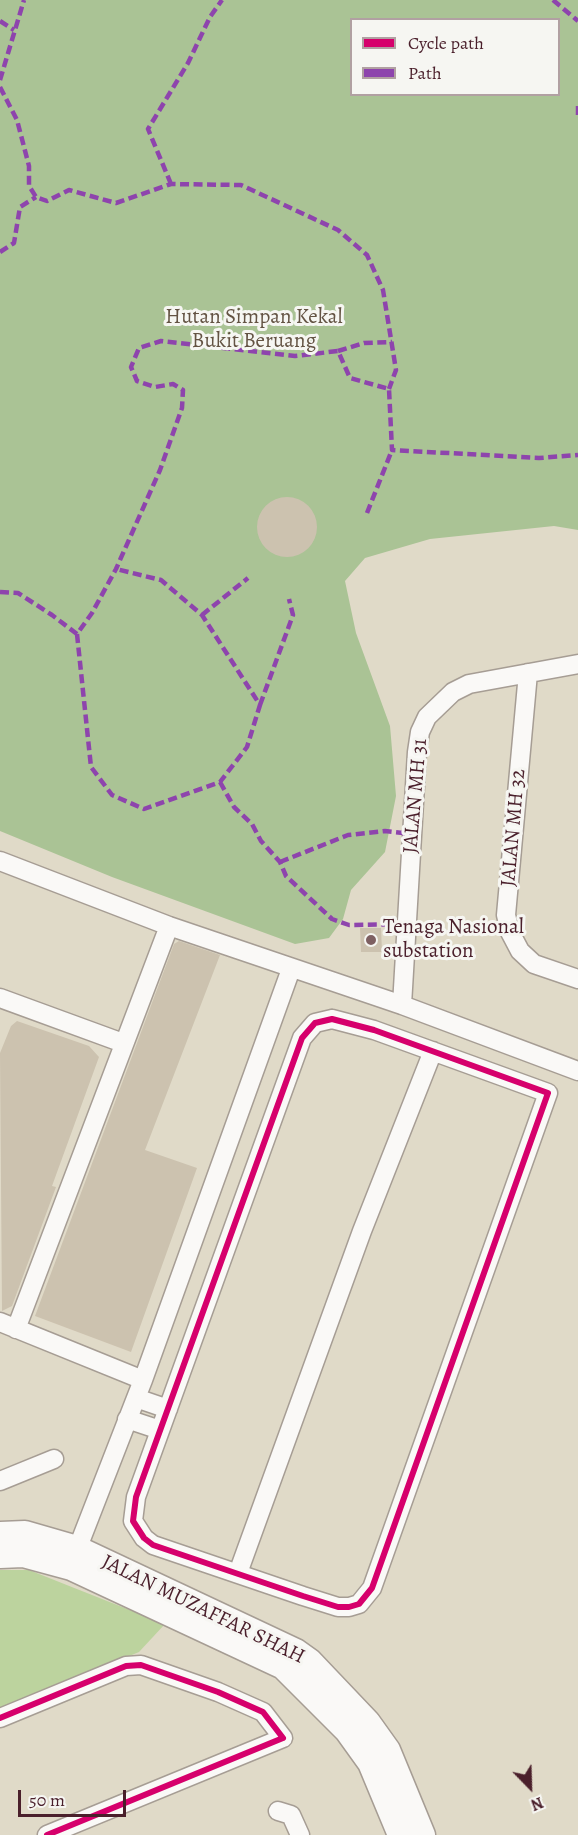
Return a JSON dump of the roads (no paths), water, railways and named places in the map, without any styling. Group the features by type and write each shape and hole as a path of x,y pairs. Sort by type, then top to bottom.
{"main road":[{"name":"JALAN MUZAFFAR SHAH","path":"0,1534 25,1533 283,1667 294,1675 348,1731 370,1763 400,1835"},
{"name":"JALAN MUZAFFAR SHAH","path":"0,1556 74,1558 296,1651 310,1661 368,1722 388,1750 423,1835"}],"street":[{"name":"JALAN MH 31","path":"402,1005 420,732 427,717 453,692 469,684 578,664"},
{"name":"JALAN MH 32","path":"528,673 506,915 515,942 534,964 578,980"},
{"path":"0,861 169,926 402,1005 578,1071"},
{"path":"142,1380 8,1325 169,926"},
{"path":"74,1558 136,1398 291,969"},
{"path":"1,1000 123,1043"},
{"path":"332,1019 374,1030 433,1051 548,1093 372,1588 359,1604 338,1607 153,1545 138,1530 133,1521 136,1497 307,1030 315,1023 332,1019"},
{"path":"238,1573 362,1231 433,1051"},
{"path":"136,1398 168,1409"},
{"path":"127,1419 160,1430"},
{"path":"0,1481 54,1459"},
{"path":"0,1718 126,1666 141,1665 218,1692 263,1712 283,1738 47,1835"},
{"path":"278,1811 291,1815 300,1835"}],"place":[{"name":"Tenaga Nasional substation","path":"371,940"}],"park label":[{"name":"Hutan Simpan Kekal Bukit Beruang","path":"254,330"}]}
